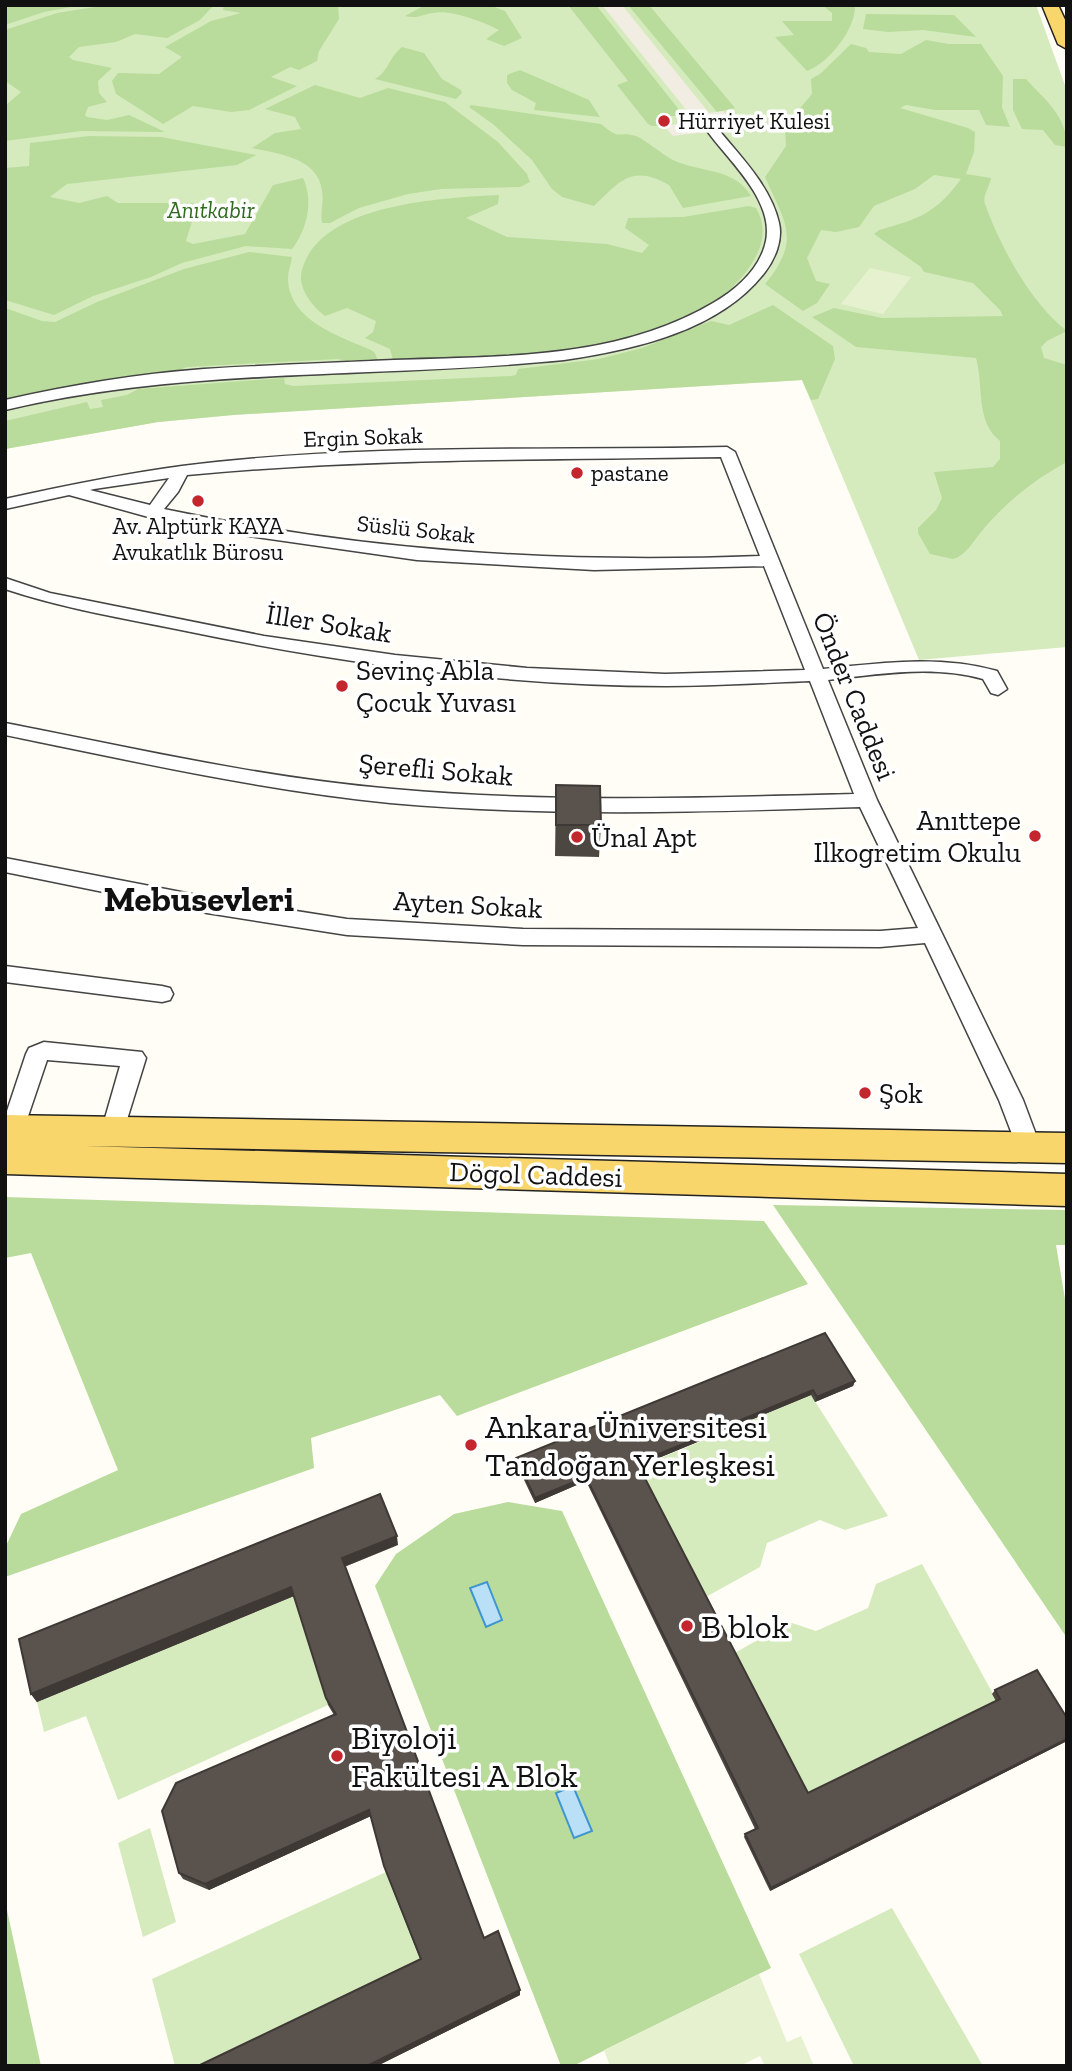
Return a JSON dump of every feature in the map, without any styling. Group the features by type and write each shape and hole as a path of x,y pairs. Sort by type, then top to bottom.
{"main road":[{"path":"1050,5 1067,44"},
{"name":"Dögol Caddesi","path":"8,1140 113,1132 1067,1148"},
{"name":"Dögol Caddesi","path":"8,1140 1067,1190"}],"street":[{"path":"5,405 87,387 178,376 580,354 614,347 671,329 712,310 751,282 765,264 773,240 771,216 764,199 714,132"},
{"name":"Ergin Sokak","path":"5,503 64,488 242,464 421,457 727,452"},
{"name":"Önder Caddesi","path":"727,452 867,800 1011,1100 1029,1148"},
{"path":"152,513 170,492 181,471"},
{"name":"Süslü Sokak","path":"64,488 152,513 293,539 516,562 635,566 770,561"},
{"name":"İller Sokak","path":"5,583 46,597 264,642 395,661 527,674 666,680 818,675 905,666 968,669 990,675 998,689"},
{"name":"Şerefli Sokak","path":"5,729 266,778 389,795 551,806 740,805 867,800"},
{"name":"Ayten Sokak","path":"5,865 207,905 347,927 523,937 880,939 933,934"},
{"path":"5,974 162,994"},
{"path":"8,1140 37,1054 44,1051 135,1058 113,1132"}],"green space":[{"name":"Anıtkabir","path":"5,5 1036,5 1067,91 1067,647 919,660 802,380 233,415 158,422 5,449"},
{"path":"10,5 82,5 44,12 8,24 5,23 5,9"},
{"path":"107,5 214,5 200,20 167,38 135,34 116,42 79,47 69,57 112,68 98,81 99,93 107,102 88,107 85,115 87,117 107,120 129,115 165,132 81,131 5,141 5,106 21,92 5,81 5,30 57,13"},
{"path":"224,5 338,5 339,19 319,51 317,61 299,70 290,67 271,77 297,86 249,110 231,112 193,106 163,124 116,94 112,81 118,73 159,74 182,57 165,47 211,21 241,13 223,10"},
{"path":"425,5 492,6 505,11 522,38 504,46 486,39 499,30 467,17 440,12 416,17 405,16"},
{"path":"568,5 596,5 684,116 658,116 664,126 648,124 617,85 628,81"},
{"path":"628,5 649,5 735,108 717,112"},
{"path":"822,5 855,5 854,14 840,44 824,61 807,71 775,37 794,35 782,21 832,21 832,13"},
{"path":"866,14 954,15 976,37 923,30 888,32 863,29"},
{"path":"926,40 949,44 981,44 1003,76 1002,107 1010,127 986,125 979,110 935,110 906,105 900,108 975,132 974,152 966,174 991,178 984,201 999,238 1029,290 1067,331 1041,347 1044,358 1067,365 1067,462 1020,493 990,521 965,552 953,559 930,554 918,528 936,510 942,498 934,472 993,467 1000,459 1000,441 992,433 984,414 976,358 856,347 812,317 834,308 882,318 1003,316 973,283 924,272 921,267 874,234 926,213 943,200 961,179 934,175 915,189 874,206 859,227 836,232 821,230 807,258 816,281 830,284 817,303 803,311 765,284 783,255 787,242 784,219 765,177 786,146 785,126 812,94 811,79 820,74 851,44 866,48 869,52 901,54"},
{"path":"402,47 424,53 442,79 462,93 456,99 375,79"},
{"path":"520,70 589,100 600,117 534,110 536,103 512,90 507,83 507,75"},
{"path":"1013,79 1026,79 1054,109 1063,126 1067,147 1055,145 1043,130 1022,129 1013,110"},
{"path":"315,85 360,98 388,88 445,102 498,142 527,174 530,182 520,187 441,189 408,194 359,208 330,223 322,223 322,191 313,171 295,159 252,148 275,133 301,129 295,117 265,109"},
{"path":"471,105 601,124 616,134 639,137 673,160 726,175 744,187 751,196 683,208 669,185 645,176 636,176 619,183 594,206 562,197 552,189 532,160 494,125 469,107"},
{"path":"89,136 161,137 256,155 237,165 67,184 50,197 79,203 107,196 118,203 195,203 197,205 186,241 193,244 245,234 273,185 303,178 308,205 302,233 292,249 246,246 182,263 151,277 93,296 54,315 5,300 5,168 29,166 30,143"},
{"path":"499,195 498,204 466,218 507,237 607,244 642,253 649,245 625,228 628,218 683,217 749,206 756,208 759,214 762,240 755,258 733,287 702,309 666,326 584,347 421,361 393,360 390,349 365,338 373,332 376,321 347,308 325,316 307,296 302,283 302,270 313,248 332,230 357,218 417,202"},
{"path":"249,252 292,257 288,278 290,293 296,305 306,316 331,332 371,350 378,361 352,362 338,359 187,367 174,372 113,379 5,399 5,308 42,321 55,322 97,302 184,269"},
{"path":"870,268 911,277 883,314 841,304"},
{"path":"773,305 833,346 835,359 818,399 811,400 802,380 233,415 158,422 5,449 5,421 87,402 90,409 103,407 101,400 127,395 138,389 284,378 285,384 293,386 511,376 516,375 518,369 599,359 642,348 711,321 729,325"},
{"path":"5,1197 764,1221 808,1284 457,1416 440,1395 311,1438 314,1468 5,1577 5,1548 21,1514 118,1470 31,1253 5,1258"},
{"path":"773,1205 1067,1210 1067,1245 1056,1245 1067,1311 1067,1638"},
{"path":"811,1395 888,1516 845,1530 820,1520 767,1543 760,1567 704,1598 637,1468"},
{"path":"508,1502 562,1511 771,1968 573,2066 561,2066 375,1586 396,1554 454,1514"},
{"path":"922,1564 998,1703 806,1796 733,1654 789,1622 816,1631 868,1608 876,1584"},
{"path":"294,1596 328,1705 118,1800 86,1716 44,1732 37,1702"},
{"path":"150,1828 176,1922 143,1937 118,1843"},
{"path":"386,1872 422,1964 211,2066 175,2066 152,1979"},
{"path":"5,1901 41,2066 5,2066"},
{"path":"892,1908 983,2066 854,2066 799,1954"},
{"path":"759,1974 787,2042 801,2036 814,2066 765,2066 760,2056 740,2066 610,2066 604,2050"}],"shaded area":[{"path":"602,5 622,5 709,113 723,111 730,118 746,116 755,126 673,136 664,126 684,123 679,116 692,114"}],"water":[{"path":"487,1582 502,1620 486,1627 470,1588"},
{"path":"573,1786 592,1831 574,1838 556,1793"}],"building":[{"path":"556,785 600,786 601,825 556,825"},
{"name":"B blok","path":"825,1333 855,1381 817,1397 813,1390 637,1463 808,1793 1000,1699 995,1690 1037,1670 1067,1718 1067,1739 771,1888 745,1834 758,1828 586,1477 535,1498 516,1458"},
{"name":"Biyoloji Fakültesi A Blok","path":"380,1494 397,1536 342,1558 484,1938 498,1931 520,1990 367,2066 198,2066 421,1959 384,1866 369,1810 205,1884 179,1873 162,1811 176,1783 336,1714 326,1698 291,1587 31,1694 19,1639"}],"place":[{"name":"Hürriyet Kulesi","path":"664,121"},
{"name":"pastane","path":"577,473"},
{"name":"Av. Alptürk KAYA Avukatlık Bürosu","path":"198,501"},
{"name":"Sevinç Abla Çocuk Yuvası","path":"342,686"},
{"name":"Anıttepe Ilkogretim Okulu","path":"1035,836"},
{"name":"Ünal Apt","path":"577,837"},
{"name":"Şok","path":"865,1093"},
{"name":"Ankara Üniversitesi Tandoğan Yerleşkesi","path":"471,1445"},
{"name":"B blok","path":"687,1626"},
{"name":"Biyoloji Fakültesi A Blok","path":"337,1756"}],"district":[{"name":"Mebusevleri","path":"199,899"}]}
